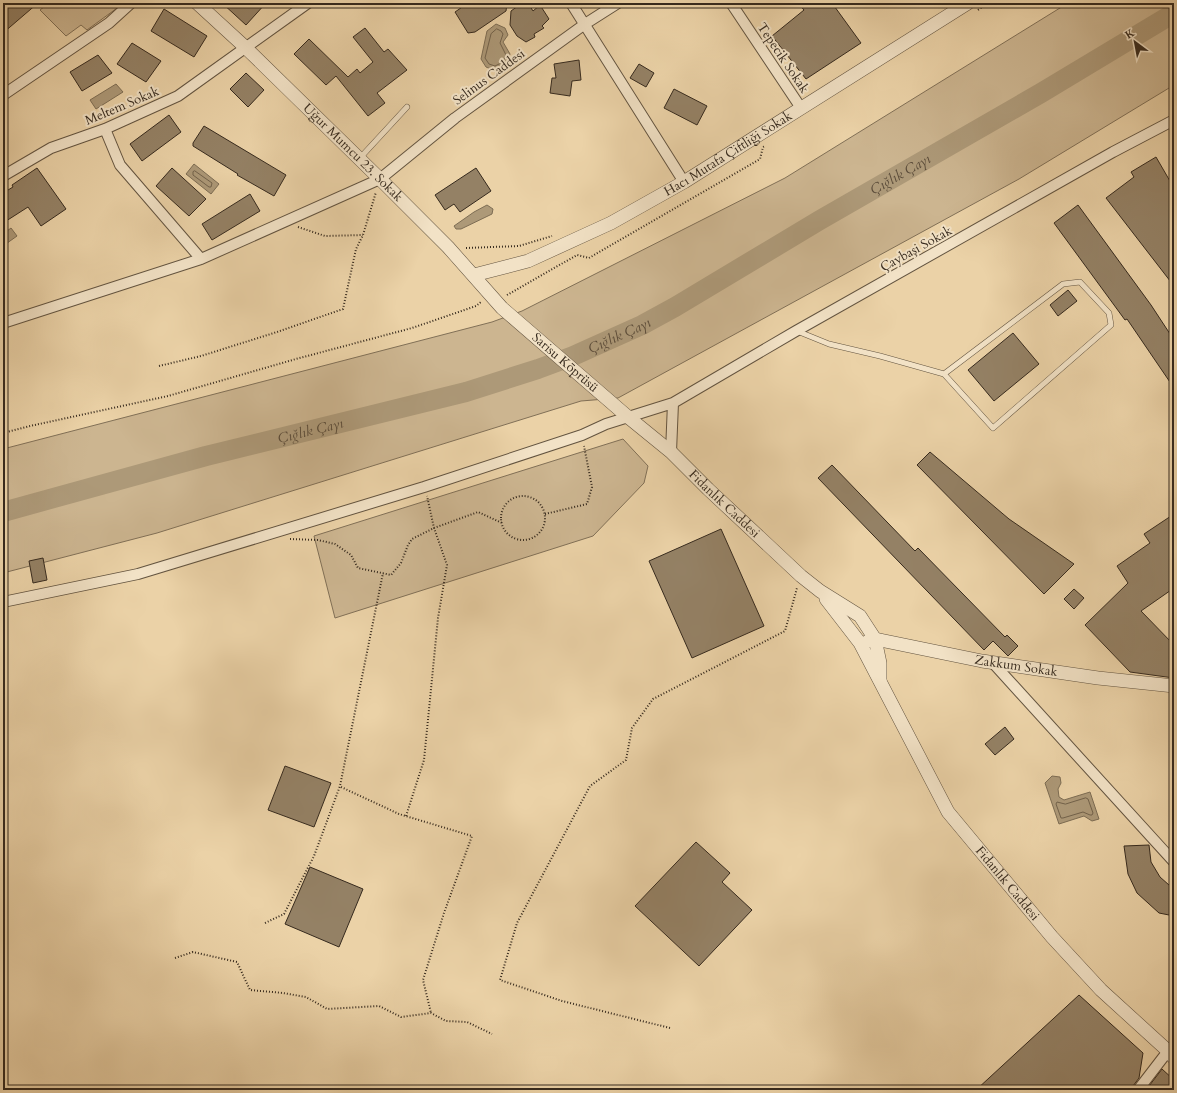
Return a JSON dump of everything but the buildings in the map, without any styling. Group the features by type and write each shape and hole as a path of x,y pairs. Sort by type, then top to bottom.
{"street":[{"path":"3,95 109,23 131,3"},
{"name":"Uğur Mumcu 23. Sokak","path":"197,3 245,47 359,158 448,247 502,308"},
{"name":"Meltem Sokak","path":"3,176 51,148 105,129 178,96 308,3"},
{"path":"571,3 684,182"},
{"name":"Selinus Caddesi","path":"3,324 201,259 380,179 455,118 585,24 618,3"},
{"name":"Tepecik Sokak","path":"731,3 801,108"},
{"name":"Hacı Mutafa Çiftliği Sokak","path":"474,275 528,261 611,223 684,182 968,3"},
{"name":"Çaybaşi Sokak","path":"3,602 138,574 424,487 582,435 606,424 673,403 796,331 1113,152 1174,120"},
{"path":"105,129 120,165 201,259"},
{"name":"Sarisu Kōprüsü","path":"502,308 628,417"},
{"path":"671,452 673,403"},
{"name":"Fidanlık Caddesi","path":"628,417 671,452 708,489 801,576 820,591 860,616 875,639 880,663 880,680"},
{"name":"Fidanlık Caddesi","path":"820,591 860,643 948,812 1062,948 1101,990 1172,1052"},
{"name":"Zakkum Sokak","path":"860,643 875,639 993,663 1098,678 1174,686"},
{"path":"993,663 1174,862"},
{"path":"1138,1090 1172,1052"}],"lane":[{"path":"359,158 407,107"},
{"path":"796,331 829,344 880,356 944,374 994,428 1111,325 1110,313 1080,282 1063,284 944,374"}],"path":[{"path":"159,366 201,356 343,309 356,249 363,235 380,179"},
{"path":"283,223 326,236 363,235"},
{"path":"448,247 467,249 519,246 554,235"},
{"path":"3,434 30,426 168,396 296,359 412,328 476,306 491,294"},
{"path":"545,514 587,504 592,487 582,435"},
{"path":"406,816 424,760 438,618 447,565 434,528 424,487"},
{"path":"525,496 532,498 538,502 545,514 545,521 538,534 532,538 524,540 510,536 502,523 503,510 512,499 519,497 525,496"},
{"path":"285,538 318,540 335,544 351,555 358,568 391,575 401,563 412,539 434,528 478,512 502,523"},
{"path":"265,923 284,914 314,856 340,786 383,573"},
{"path":"670,1028 562,1000 500,980 516,923 590,786 626,760 632,728 654,699 785,631 801,576"},
{"path":"340,786 399,814 472,836 444,913 423,980 431,1013"},
{"path":"174,958 193,952 236,962 250,990 306,997 327,1009 379,1006 401,1018 431,1013 446,1021 467,1022 492,1034"}],"shaded area":[{"path":"49,3 124,3 87,30 81,25 66,36 40,10"},
{"path":"1068,3 1174,3 1174,85 1019,179 618,398 581,401 157,533 3,573 3,449 492,322 522,311 785,178"},
{"path":"623,439 648,466 644,483 593,536 335,618 314,536"}],"water":[{"path":"496,24 505,28 508,35 503,42 510,54 507,64 496,71 486,67 481,59 487,31"},
{"path":"116,84 123,92 96,109 90,100"},
{"path":"194,164 219,184 211,194 186,174"},
{"path":"487,205 493,209 492,214 461,229 456,229 454,226"},
{"path":"11,228 17,236 3,246 3,234"},
{"path":"1052,776 1060,777 1061,783 1058,789 1059,797 1064,800 1090,792 1099,819 1092,821 1084,816 1059,824 1045,783"}],"waterway":[{"name":"Çığlık Çayı","path":"3,512 206,456 466,392 573,356 642,325 675,307 820,220 1041,93 1174,13"}]}
